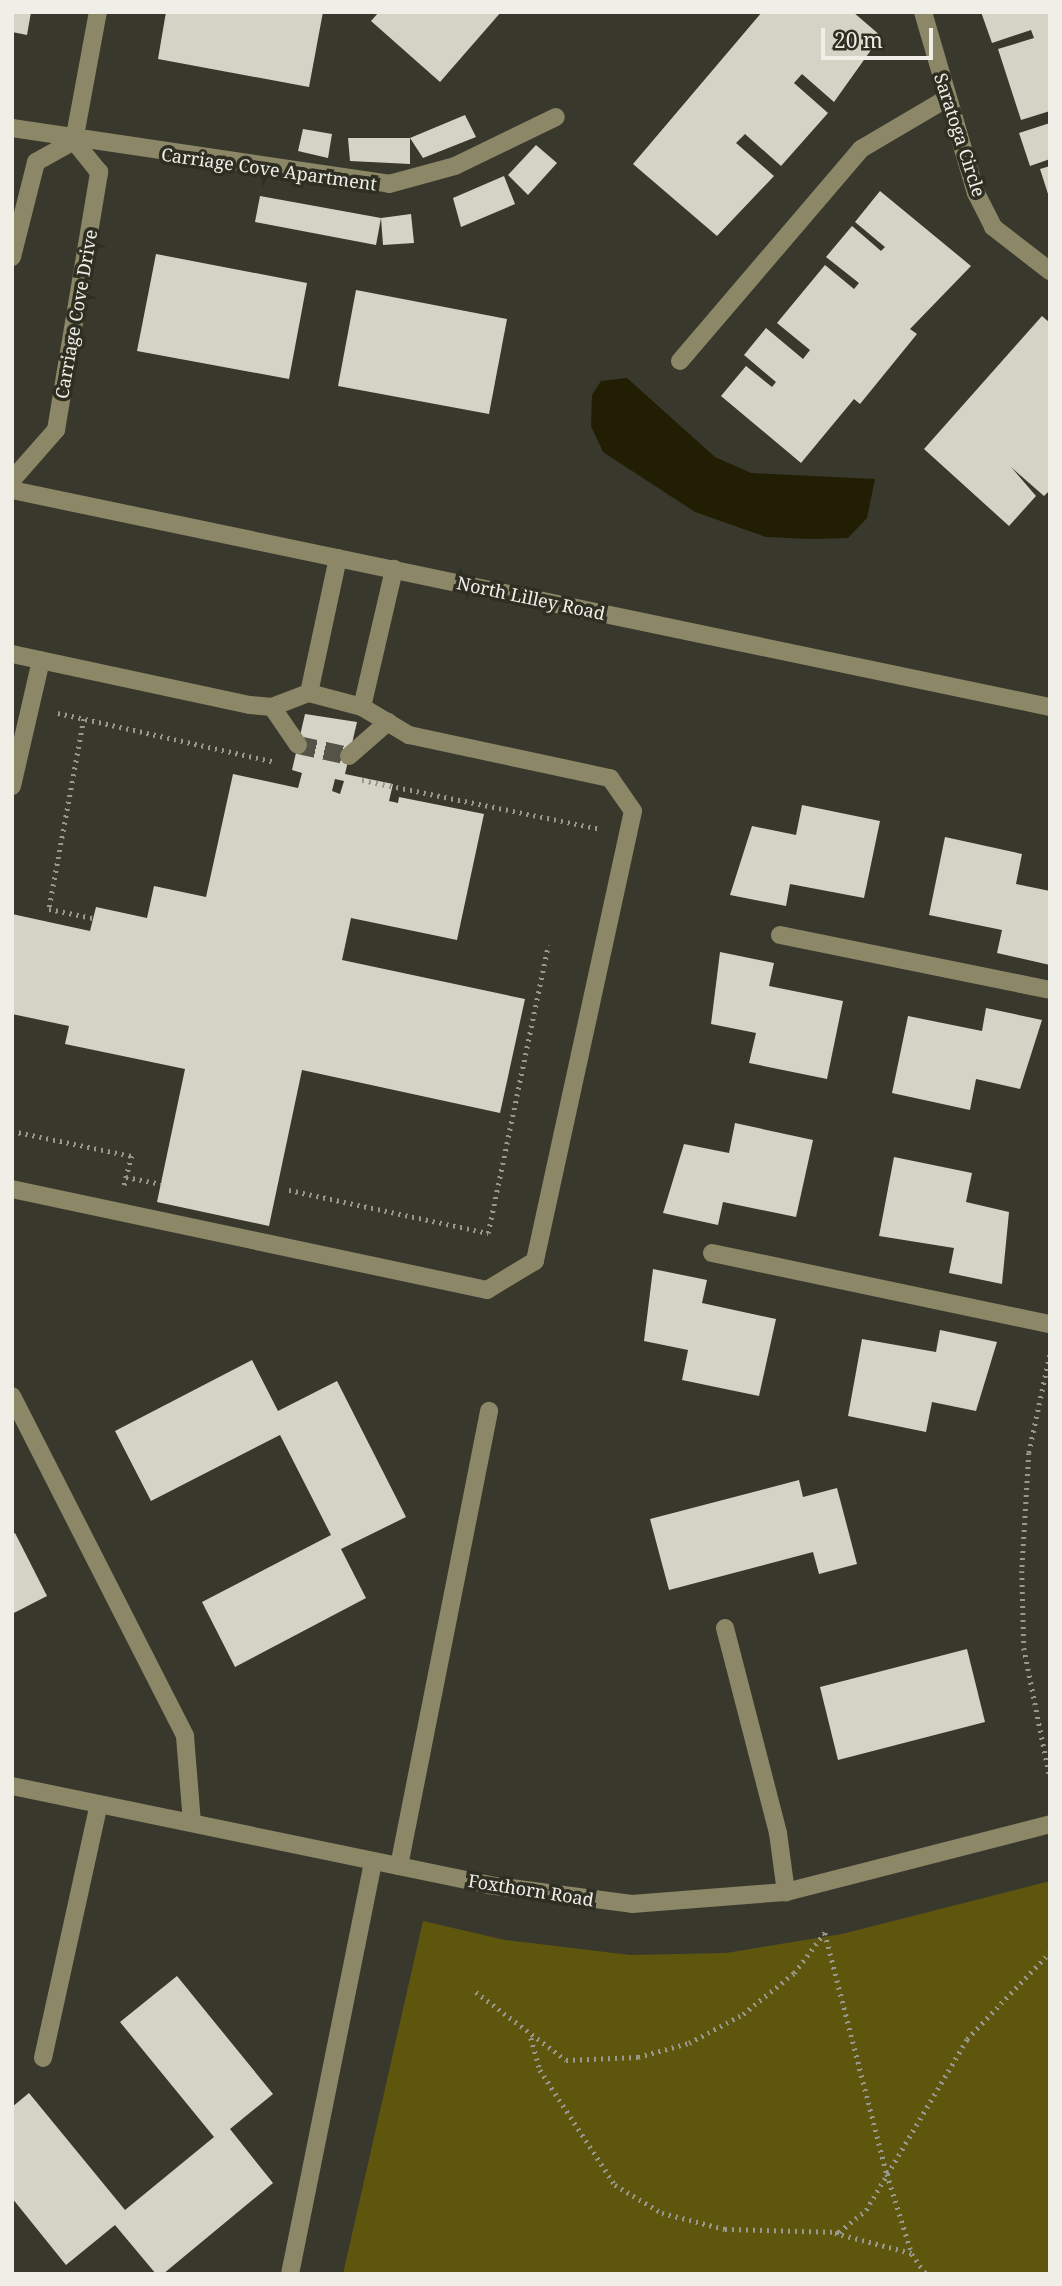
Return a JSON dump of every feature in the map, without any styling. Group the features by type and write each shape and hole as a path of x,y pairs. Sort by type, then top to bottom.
{"street":[{"path":"12,257 36,162 74,141 99,12"},
{"name":"Saratoga Circle","path":"923,12 946,99 993,227 1050,271"},
{"path":"680,361 861,149 946,99"},
{"name":"Carriage Cove Apartment","path":"12,128 74,141 389,184 455,166 556,117"},
{"name":"Carriage Cove Drive","path":"12,480 56,430 99,172 74,141"},
{"name":"North Lilley Road","path":"12,490 1050,707"},
{"path":"309,693 338,558"},
{"path":"362,707 394,569"},
{"path":"12,654 272,707 309,693 362,707 409,735 610,778 633,811 535,1261 487,1290 12,1189"},
{"path":"12,786 40,660"},
{"path":"272,707 298,745"},
{"path":"349,756 388,722"},
{"path":"780,935 1050,990"},
{"path":"712,1253 1050,1324"},
{"path":"12,1396 185,1736 192,1823"},
{"path":"399,1867 489,1412"},
{"path":"726,1628 778,1833 786,1892"},
{"name":"Foxthorn Road","path":"12,1786 399,1867 632,1903 689,1904 786,1892 1050,1824"},
{"path":"43,2058 99,1804"},
{"path":"290,2274 373,1861"}],"path":[{"path":"53,711 279,763"},
{"path":"84,719 50,909 93,918"},
{"path":"392,787 611,830"},
{"path":"289,1190 488,1233 548,945"},
{"path":"12,1131 132,1156 122,1195"},
{"path":"126,1177 161,1184"},
{"path":"1050,1355 1029,1453 1022,1571 1024,1648 1050,1778"},
{"path":"476,1992 531,2038 566,2060 638,2057 688,2043 743,2014 794,1973 825,1932 887,2174 912,2254 926,2274"},
{"path":"830,2232 866,2210 967,2039 1050,1952"},
{"path":"531,2038 540,2070 615,2185 662,2213 725,2229 830,2232 912,2254"}],"shaded area":[{"path":"627,378 715,457 751,473 875,479 867,518 848,538 811,539 766,537 695,512 603,452 591,426 592,395 601,381"},
{"path":"1050,1881 1050,2274 343,2274 423,1921 505,1940 630,1955 726,1953 842,1934"}],"building":[{"path":"12,12 31,12 27,35 12,32"},
{"path":"166,12 323,12 309,87 158,59"},
{"path":"379,12 501,12 440,82 371,21"},
{"path":"762,12 853,12 881,36 834,102 802,74 794,83 828,113 781,166 745,134 736,143 774,176 717,236 633,164"},
{"path":"981,12 1050,12 1050,111 1021,120 998,49 1034,38 1031,30 992,43"},
{"path":"465,115 476,137 423,158 410,138"},
{"path":"1050,123 1050,159 1030,166 1019,133"},
{"path":"303,129 332,134 328,158 298,151"},
{"path":"348,138 410,138 410,164 350,161"},
{"path":"536,145 557,163 528,195 508,175"},
{"path":"1050,166 1050,197 1049,197 1040,169"},
{"path":"504,176 515,204 461,227 453,198"},
{"path":"880,191 971,266 910,329 917,334 860,404 854,399 801,463 721,396 746,366 772,387 776,382 744,355 766,328 803,359 810,350 777,323 825,265 854,289 859,283 826,257 852,226 881,251 885,247 855,222"},
{"path":"260,196 381,218 376,245 255,222"},
{"path":"411,214 414,243 383,245 381,218"},
{"path":"156,254 307,283 289,379 137,351"},
{"path":"356,290 507,319 489,414 338,386"},
{"path":"1042,316 1050,323 1050,490 1044,496 1011,467 1036,496 1009,526 924,449"},
{"path":"305,714 357,722 345,774 393,784 389,801 398,803 399,797 484,814 457,940 351,918 342,960 525,999 500,1113 302,1070 269,1226 157,1202 185,1069 65,1044 69,1026 12,1014 12,914 90,931 96,907 147,918 154,886 206,897 233,774 298,788 302,773 292,770","holes":["335,779 344,781 340,794 332,791"]},
{"path":"802,805 880,821 864,898 790,884 786,906 730,895 752,826 796,835"},
{"path":"945,837 1022,854 1016,884 1050,891 1050,965 997,953 1002,930 929,915"},
{"path":"720,952 774,963 769,986 843,1001 827,1079 749,1063 756,1033 711,1024"},
{"path":"986,1008 1042,1020 1020,1089 976,1079 970,1110 892,1093 908,1016 982,1031"},
{"path":"735,1123 813,1140 796,1217 723,1202 718,1225 663,1213 684,1144 729,1153"},
{"path":"894,1157 972,1173 966,1202 1009,1212 1002,1284 949,1273 954,1248 879,1236"},
{"path":"653,1269 707,1280 702,1303 776,1319 759,1396 682,1380 688,1350 644,1341"},
{"path":"940,1330 997,1342 976,1411 932,1402 926,1432 848,1416 862,1339 936,1352"},
{"path":"252,1360 278,1411 337,1381 406,1517 341,1549 366,1598 235,1667 202,1602 331,1535 280,1435 151,1501 115,1431"},
{"path":"799,1480 803,1497 837,1488 857,1564 819,1574 813,1552 669,1590 650,1519"},
{"path":"15,1533 47,1596 12,1614 12,1535"},
{"path":"967,1649 985,1722 838,1760 820,1687"},
{"path":"177,1976 273,2094 230,2129 273,2183 163,2274 156,2274 115,2225 66,2265 12,2198 12,2107 29,2093 125,2210 214,2137 120,2022"}],"tunnel":[{"path":"298,745 349,756"}]}
